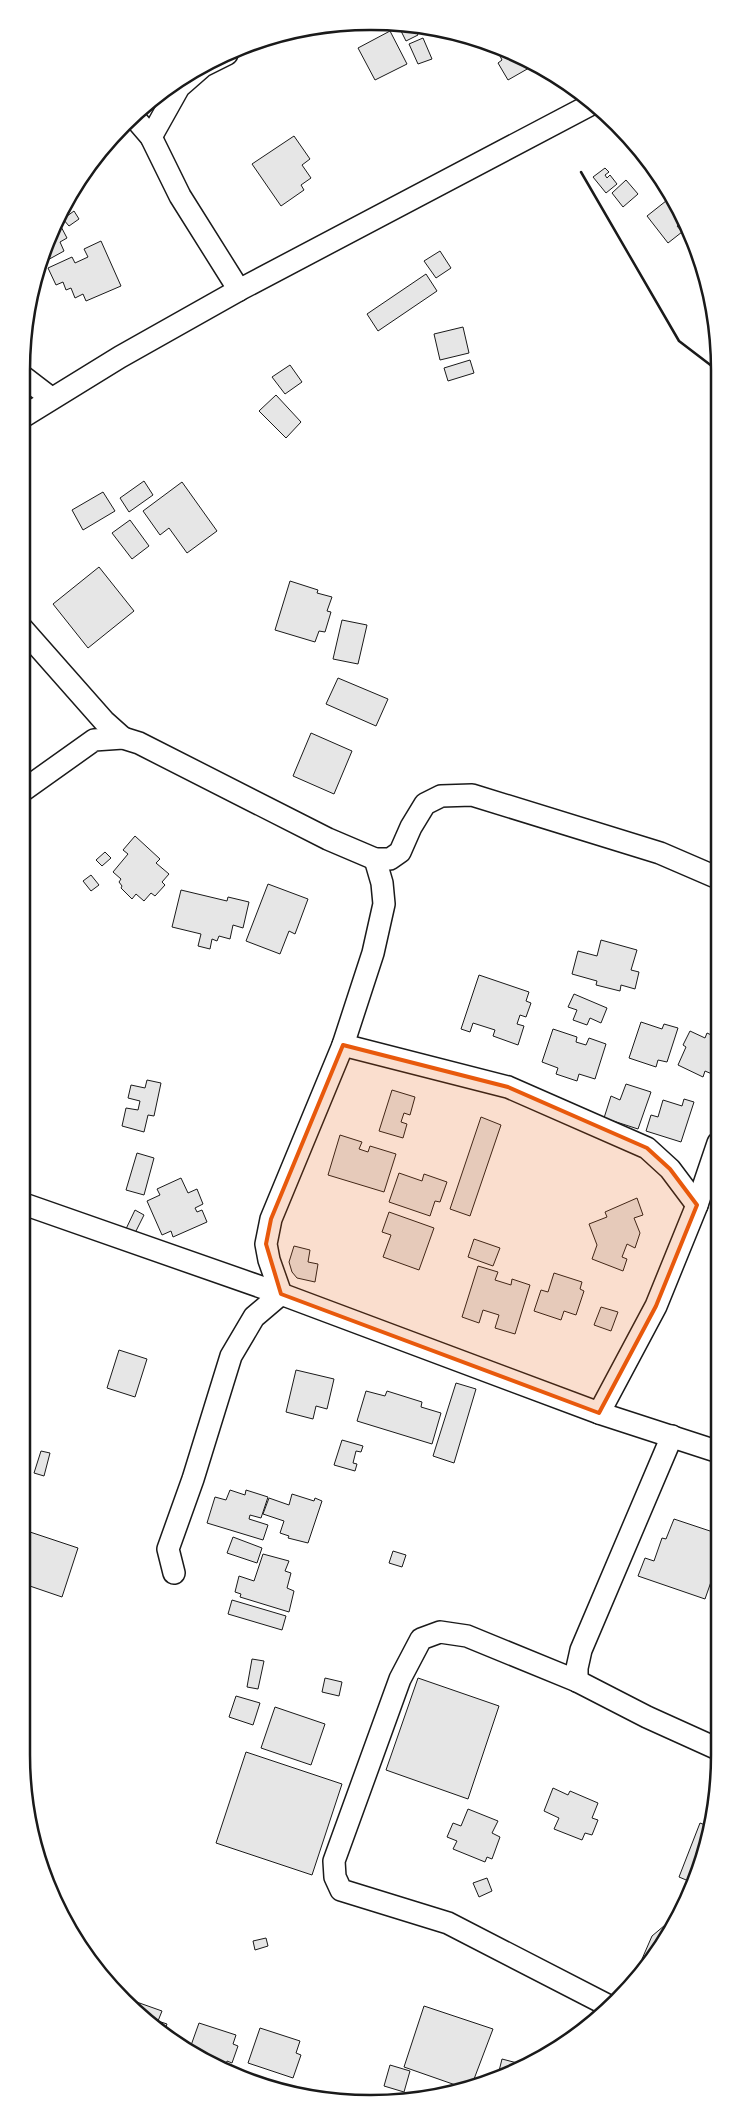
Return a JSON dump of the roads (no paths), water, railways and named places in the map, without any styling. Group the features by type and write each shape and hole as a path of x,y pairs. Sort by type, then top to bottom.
{"street":[{"path":"151,137 178,89"},
{"path":"30,412 51,398 239,290 586,107"},
{"path":"138,122 151,137 180,196 239,290"},
{"path":"30,382 51,398"},
{"path":"30,637 95,710 123,738"},
{"path":"84,748 95,710"},
{"path":"30,786 94,740 123,738 139,743 328,839 375,859 390,859 400,852 411,827 425,804 441,796 472,795 660,853 711,875"},
{"path":"281,1294 269,1260 266,1244 271,1219 343,1044 373,953 384,904 382,883 375,859"},
{"path":"343,1044 508,1087 647,1148 670,1169 697,1205"},
{"path":"599,1413 656,1306 697,1205 711,1163"},
{"path":"30,1206 281,1294 599,1413 711,1449"},
{"path":"174,1574 168,1549 193,1479 231,1356 254,1317 281,1294"},
{"path":"578,1681 576,1668 581,1650 672,1436"},
{"path":"603,2003 448,1923 341,1890 335,1877 334,1861 400,1679 421,1639 440,1632 467,1636 578,1681 648,1717 711,1746"}]}
